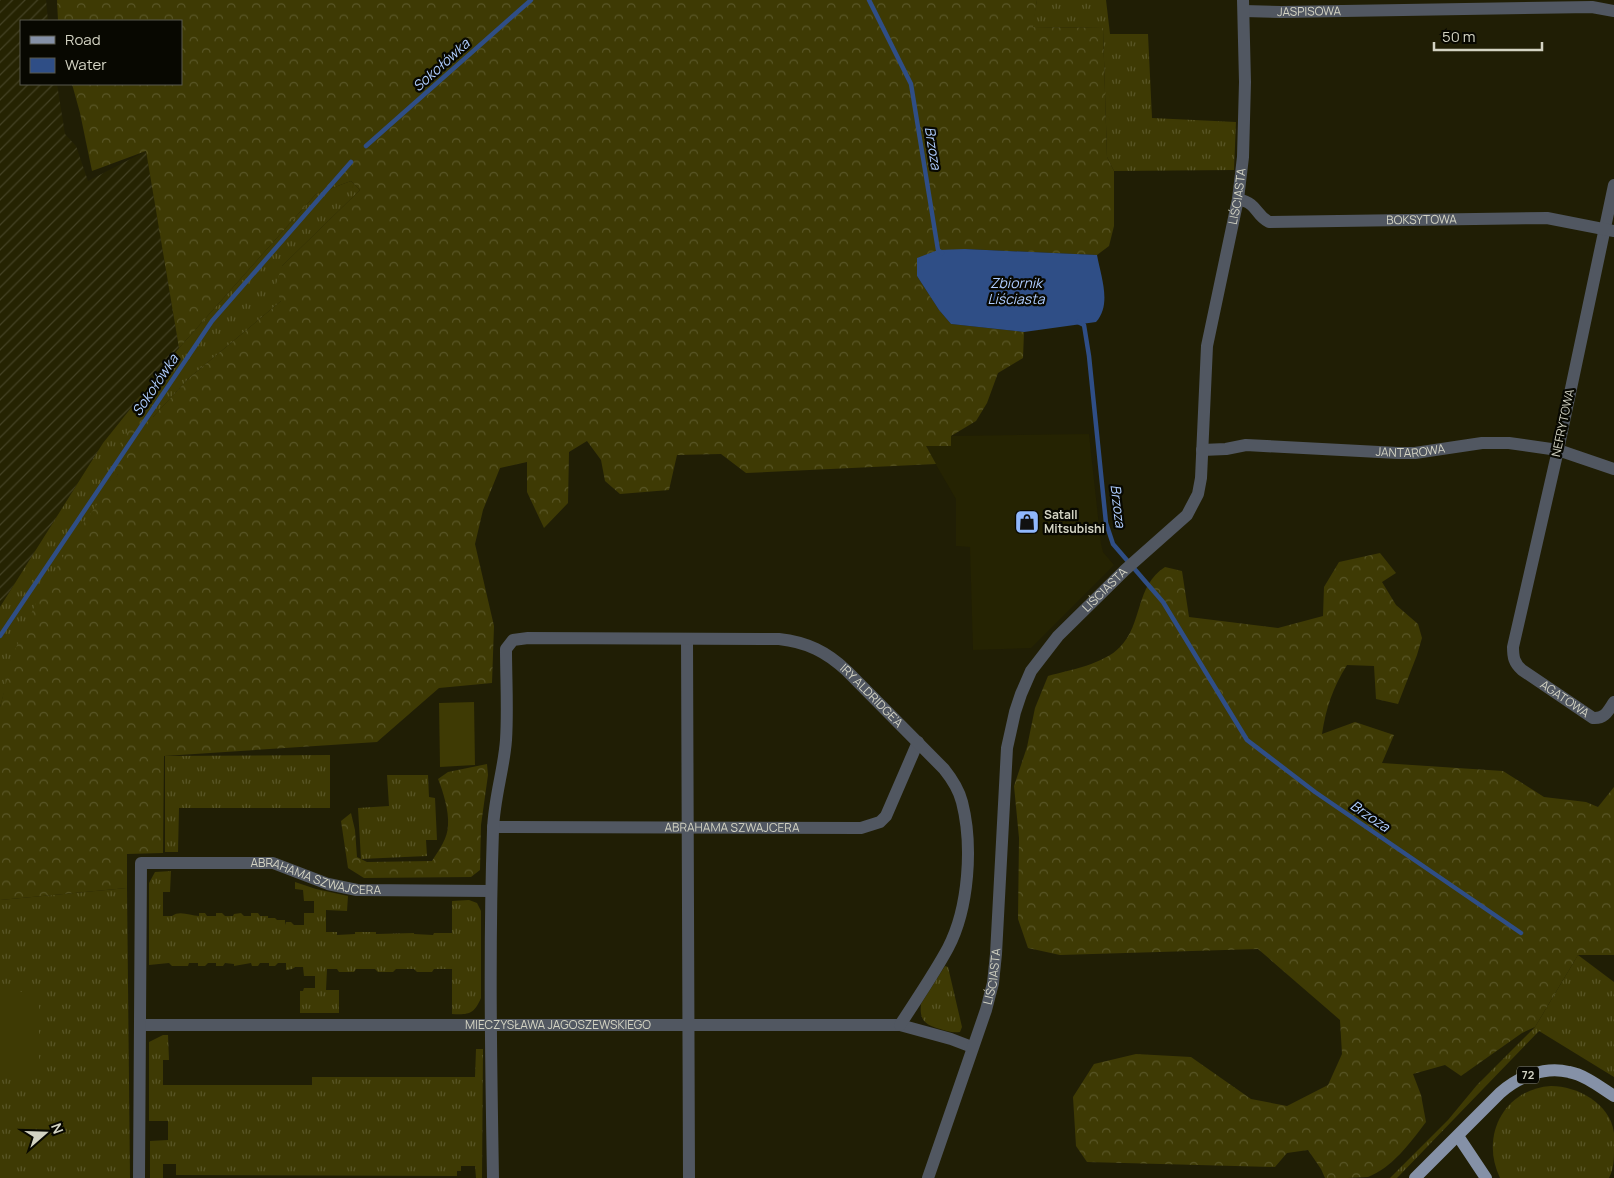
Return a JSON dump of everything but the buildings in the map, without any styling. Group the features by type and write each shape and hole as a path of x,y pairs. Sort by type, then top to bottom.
{"main road":[{"name":"72","path":"1415,1178 1509,1085 1535,1073 1550,1070 1568,1071 1594,1083 1614,1096"},
{"path":"1458,1136 1486,1178"}],"street":[{"name":"JASPISOWA","path":"1244,6 1281,12 1535,4 1592,7 1614,11"},
{"name":"LIŚCIASTA","path":"928,1178 986,1010 996,966 1007,748 1015,712 1031,671 1058,636 1125,570 1187,515 1199,486 1207,346 1238,199 1243,158 1244,6"},
{"name":"NEFRYTOWA","path":"1514,662 1513,647 1609,230 1614,185"},
{"name":"BOKSYTOWA","path":"1238,199 1252,204 1265,220 1269,222 1547,218 1609,230"},
{"name":"JANTAROWA","path":"1202,450 1226,449 1246,445 1415,453 1496,442 1558,450 1614,469"},
{"name":"IRY ALDRIDGE’A","path":"493,827 495,799 506,741 506,649 510,642 517,638 779,639 799,642 816,648 842,666 918,742 949,775 962,800 967,848 966,878 960,914 948,948 900,1025"},
{"path":"687,638 689,1178"},
{"name":"AGATOWA","path":"1514,662 1522,670 1593,718 1600,719 1604,716 1614,702"},
{"name":"ABRAHAMA SZWAJCERA","path":"493,827 861,828 880,822 886,816 918,742"},
{"path":"493,827 491,891 493,1178"},
{"name":"ABRAHAMA SZWAJCERA","path":"140,1024 141,863 272,862 328,884 357,890 491,891"},
{"name":"MIECZYSŁAWA JAGOSZEWSKIEGO","path":"140,1024 900,1025 951,1039 972,1047"},
{"path":"139,1178 140,1024"}],"shaded area":[{"path":"0,0 46,0 48,20 20,20 20,85 57,85 65,134 76,146 88,181 146,151 179,348 103,443 0,607"},
{"name":"Satall Mitsubishi","path":"1089,434 1101,544 1103,552 1114,565 1031,648 973,650 970,547 956,546 956,499 925,446 951,446 951,436"}],"green space":[{"path":"57,0 1037,0 1033,27 1103,28 1107,157 1114,171 1114,226 1109,246 1097,255 965,249 917,276 939,310 951,324 1024,332 1023,358 998,373 987,403 976,421 951,436 951,446 926,446 936,464 746,473 721,454 677,455 669,490 620,494 605,481 601,460 587,441 569,452 568,503 544,528 527,492 527,462 500,468 483,510 475,544 494,626 492,683 439,688 377,742 164,756 163,853 127,854 127,888 0,900 0,707 14,652 35,605 75,536 118,474 111,458 137,417 153,417 189,378 281,301 275,287 282,266 360,190 351,181 316,194 179,348 146,151 92,171 72,85 182,85 182,20 58,20"},
{"path":"1037,0 1106,0 1110,34 1148,34 1152,118 1236,122 1234,170 1114,171 1107,157 1103,28 1032,27"},
{"path":"351,181 360,190 282,266 281,301 189,378 153,417 118,474 4,693 0,707 0,607 103,443 179,348 316,194"},
{"path":"1380,553 1396,573 1382,582 1396,605 1418,624 1422,638 1417,655 1398,704 1376,699 1374,666 1347,665 1331,698 1322,734 1355,722 1394,735 1382,763 1503,771 1544,797 1586,802 1598,807 1614,787 1614,955 1578,955 1535,1027 1522,1033 1461,1076 1445,1065 1413,1074 1421,1095 1426,1122 1393,1161 1368,1177 1325,1178 1308,1150 1287,1153 1275,1167 1087,1162 1076,1146 1073,1097 1094,1064 1136,1054 1191,1057 1251,1099 1287,1106 1328,1085 1342,1054 1340,1020 1258,949 1060,955 1028,948 1018,919 1019,838 1014,786 1027,747 1035,708 1048,676 1096,662 1120,647 1133,627 1149,584 1155,575 1165,567 1182,571 1189,617 1278,628 1323,616 1324,587 1339,562"},
{"path":"474,702 475,765 440,767 439,703"},
{"path":"330,755 330,808 179,808 178,852 165,852 165,756"},
{"path":"487,764 488,775 481,825 480,870 471,877 364,878 348,868 341,821 351,813 355,830 357,857 367,862 432,861 448,830 448,814 438,779 448,772"},
{"path":"387,775 428,775 429,797 435,798 437,840 426,840 427,856 361,859 358,808 389,806"},
{"path":"171,871 170,892 163,892 163,916 182,913 199,916 199,913 205,913 207,916 216,916 216,913 222,913 225,916 233,916 234,914 241,913 244,916 251,916 251,913 258,913 260,916 285,920 285,925 286,922 291,922 294,925 304,925 304,913 314,913 314,901 304,901 303,890 295,889 295,882 348,896 347,911 326,910 326,932 337,932 337,935 355,934 355,932 433,935 434,933 452,933 452,901 469,900 477,903 481,911 481,998 476,1007 467,1014 452,1014 452,969 434,969 432,972 417,972 414,969 396,969 393,972 378,972 375,969 356,969 354,972 339,972 337,969 327,969 326,990 339,990 339,1013 300,1013 300,991 303,991 304,988 315,988 315,976 304,976 303,967 286,970 286,963 278,963 275,966 269,966 269,963 260,963 258,966 252,966 251,963 234,966 234,964 225,963 223,966 216,966 216,963 208,963 205,966 198,966 198,963 189,963 188,966 172,966 169,963 149,965 149,883 155,872"},
{"path":"127,888 130,1178 0,1178 0,900"},
{"path":"1578,955 1614,982 1614,1077 1539,1031 1397,1178 1390,1178 1448,1120 1477,1085 1535,1027"},
{"path":"945,966 948,967 962,1027 960,1032 950,1032 931,1026 924,1021 921,1015 921,1004"},
{"path":"0,992 39,992 39,1072 0,1072"},
{"path":"163,1035 168,1035 169,1060 163,1060 163,1085 312,1085 312,1077 475,1077 476,1049 483,1049 482,1178 476,1178 475,1166 461,1166 461,1171 457,1171 457,1176 176,1175 176,1164 163,1164 163,1178 150,1178 150,1141 168,1140 168,1121 149,1121 149,1042"},
{"path":"1551,1086 1571,1089 1581,1093 1591,1098 1606,1113 1614,1133 1614,1156 1609,1178 1500,1178 1494,1162 1493,1147 1495,1132 1500,1118 1508,1106 1520,1096 1534,1089"}],"water":[{"name":"Zbiornik Liściasta","path":"965,249 1097,255 1104,290 1101,315 1096,322 1024,332 951,324 939,310 917,276 917,258 938,250"}],"waterway":[{"name":"Sokołówka","path":"366,146 531,0"},
{"name":"Brzoza","path":"869,0 911,84 938,250 942,253"},
{"name":"Sokołówka","path":"0,636 212,321 351,162"},
{"name":"Brzoza","path":"1078,322 1084,325 1089,356 1106,523 1113,544 1163,602 1247,740 1315,792 1521,933"}],"place":[{"name":"Satall Mitsubishi","path":"1027,522"}]}
